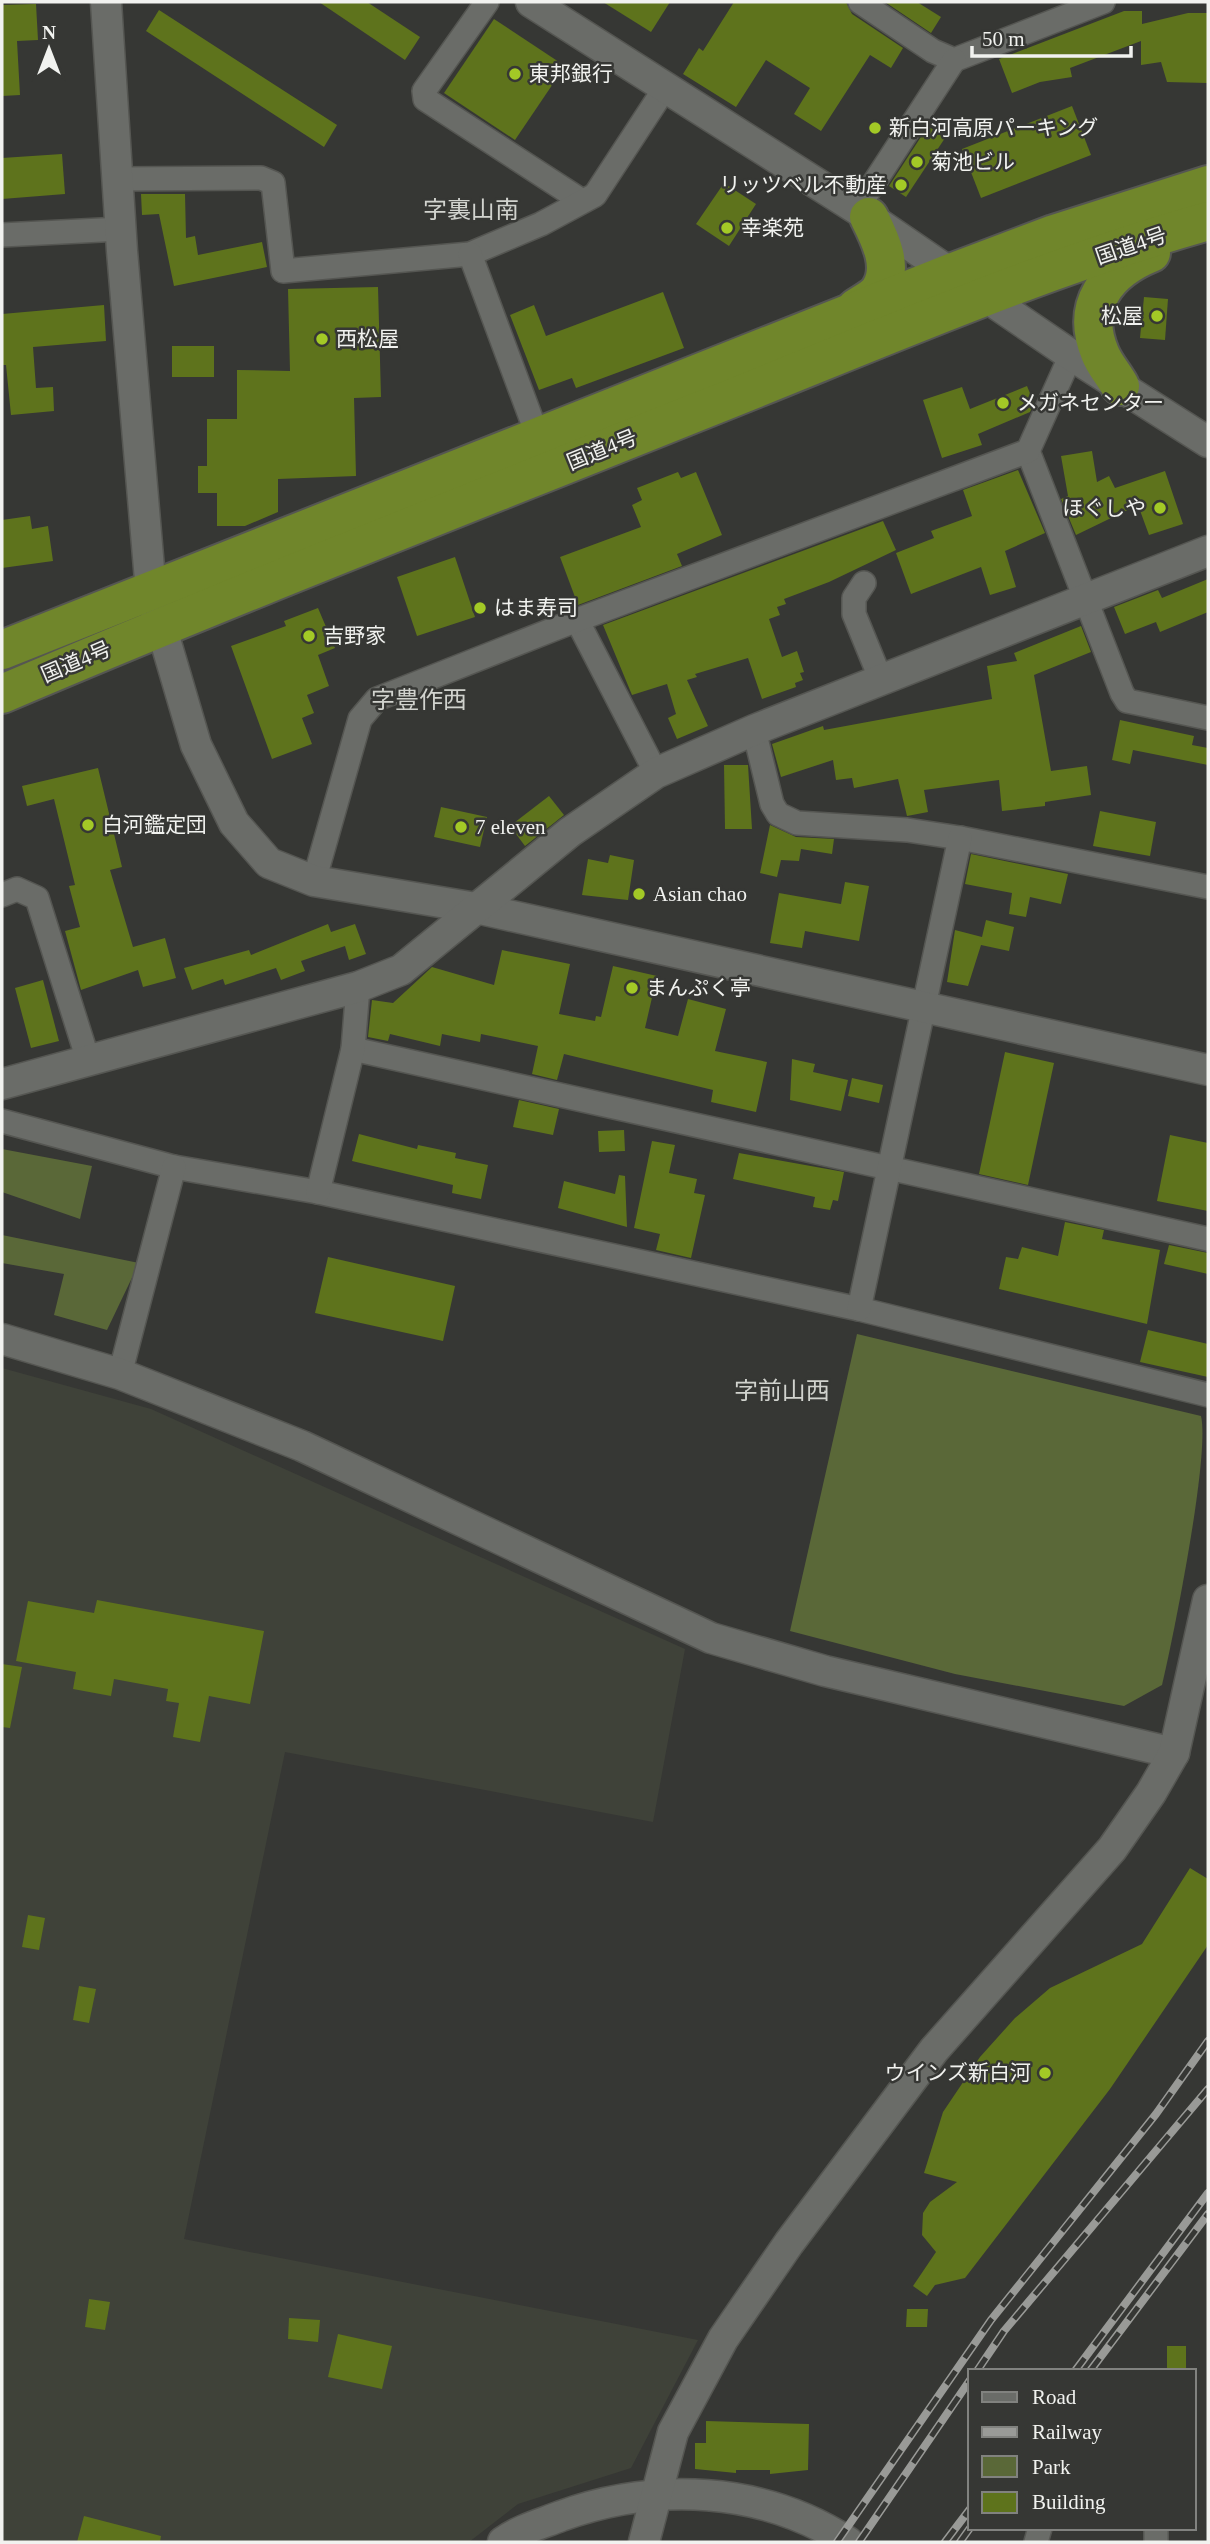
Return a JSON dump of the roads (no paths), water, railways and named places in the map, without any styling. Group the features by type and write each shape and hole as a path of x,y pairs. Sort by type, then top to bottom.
{"highway":[{"name":"国道4号","path":"2,694 155,609 538,437 1054,234 1208,185"},
{"path":"849,313 879,292 886,270 883,243 863,213"},
{"name":"国道4号","path":"2,650 155,609 986,297 1161,234 1208,221"},
{"path":"1120,386 1100,354 1093,329 1096,299 1113,274 1146,255 1208,231"}],"street":[{"path":"106,2 121,229 155,609 196,745 234,823 269,863 314,881 476,908 1208,1070"},
{"path":"487,2 424,91 425,99 582,201"},
{"path":"531,2 863,213 1071,355 1208,442"},
{"path":"860,2 933,51 954,60"},
{"path":"863,213 954,60 1103,2"},
{"path":"119,179 261,178 273,183 283,271 470,254 541,224 595,195 665,88"},
{"path":"2,235 121,229"},
{"path":"470,254 538,437"},
{"path":"1071,355 1028,451 1085,600 1128,701 1208,718"},
{"path":"314,881 359,719 377,699 577,620 1028,451"},
{"path":"2,1084 89,1063 358,987 401,970 570,832 656,773 754,730 1208,551"},
{"path":"864,583 854,598 854,614 881,680"},
{"path":"577,620 656,773"},
{"path":"754,730 778,814 797,823 907,830 960,838 1208,887"},
{"path":"859,1309 960,838"},
{"path":"2,895 17,889 37,898 89,1063"},
{"path":"318,1192 353,1049 358,987"},
{"path":"353,1049 888,1165 1208,1238"},
{"path":"2,1121 174,1167 318,1192 859,1309 1208,1395"},
{"path":"120,1374 174,1167"},
{"path":"2,1339 120,1374 302,1446 711,1638 825,1671 1174,1753"},
{"path":"644,2542 654,2494 673,2431 723,2339 789,2243 934,2050 1112,1849 1174,1753 1208,1600"},
{"path":"503,2542 516,2533 599,2502 654,2494 714,2494 794,2514 848,2542"}],"railway":[{"path":"837,2542 991,2320 1156,2114 1208,2041"},
{"path":"978,2369 1004,2331 1208,2089"},
{"path":"1076,2369 1208,2193"},
{"path":"1092,2369 1208,2214"},
{"path":"859,2542 968,2383"},
{"path":"945,2542 968,2512"},
{"path":"960,2542 969,2530"}],"place":[{"name":"東邦銀行","path":"515,74"},
{"name":"新白河高原パーキング","path":"875,128"},
{"name":"菊池ビル","path":"917,162"},
{"name":"リッツベル不動産","path":"901,185"},
{"name":"幸楽苑","path":"727,228"},
{"name":"松屋","path":"1157,316"},
{"name":"西松屋","path":"322,339"},
{"name":"メガネセンター","path":"1003,403"},
{"name":"ほぐしや","path":"1160,508"},
{"name":"はま寿司","path":"480,608"},
{"name":"吉野家","path":"309,636"},
{"name":"白河鑑定団","path":"88,825"},
{"name":"7 eleven","path":"461,827"},
{"name":"Asian chao","path":"639,894"},
{"name":"まんぷく亭","path":"632,988"},
{"name":"ウインズ新白河","path":"1045,2073"}],"district":[{"name":"字裏山南","path":"471,210"},
{"name":"字豊作西","path":"419,700"},
{"name":"字前山西","path":"782,1391"}]}
